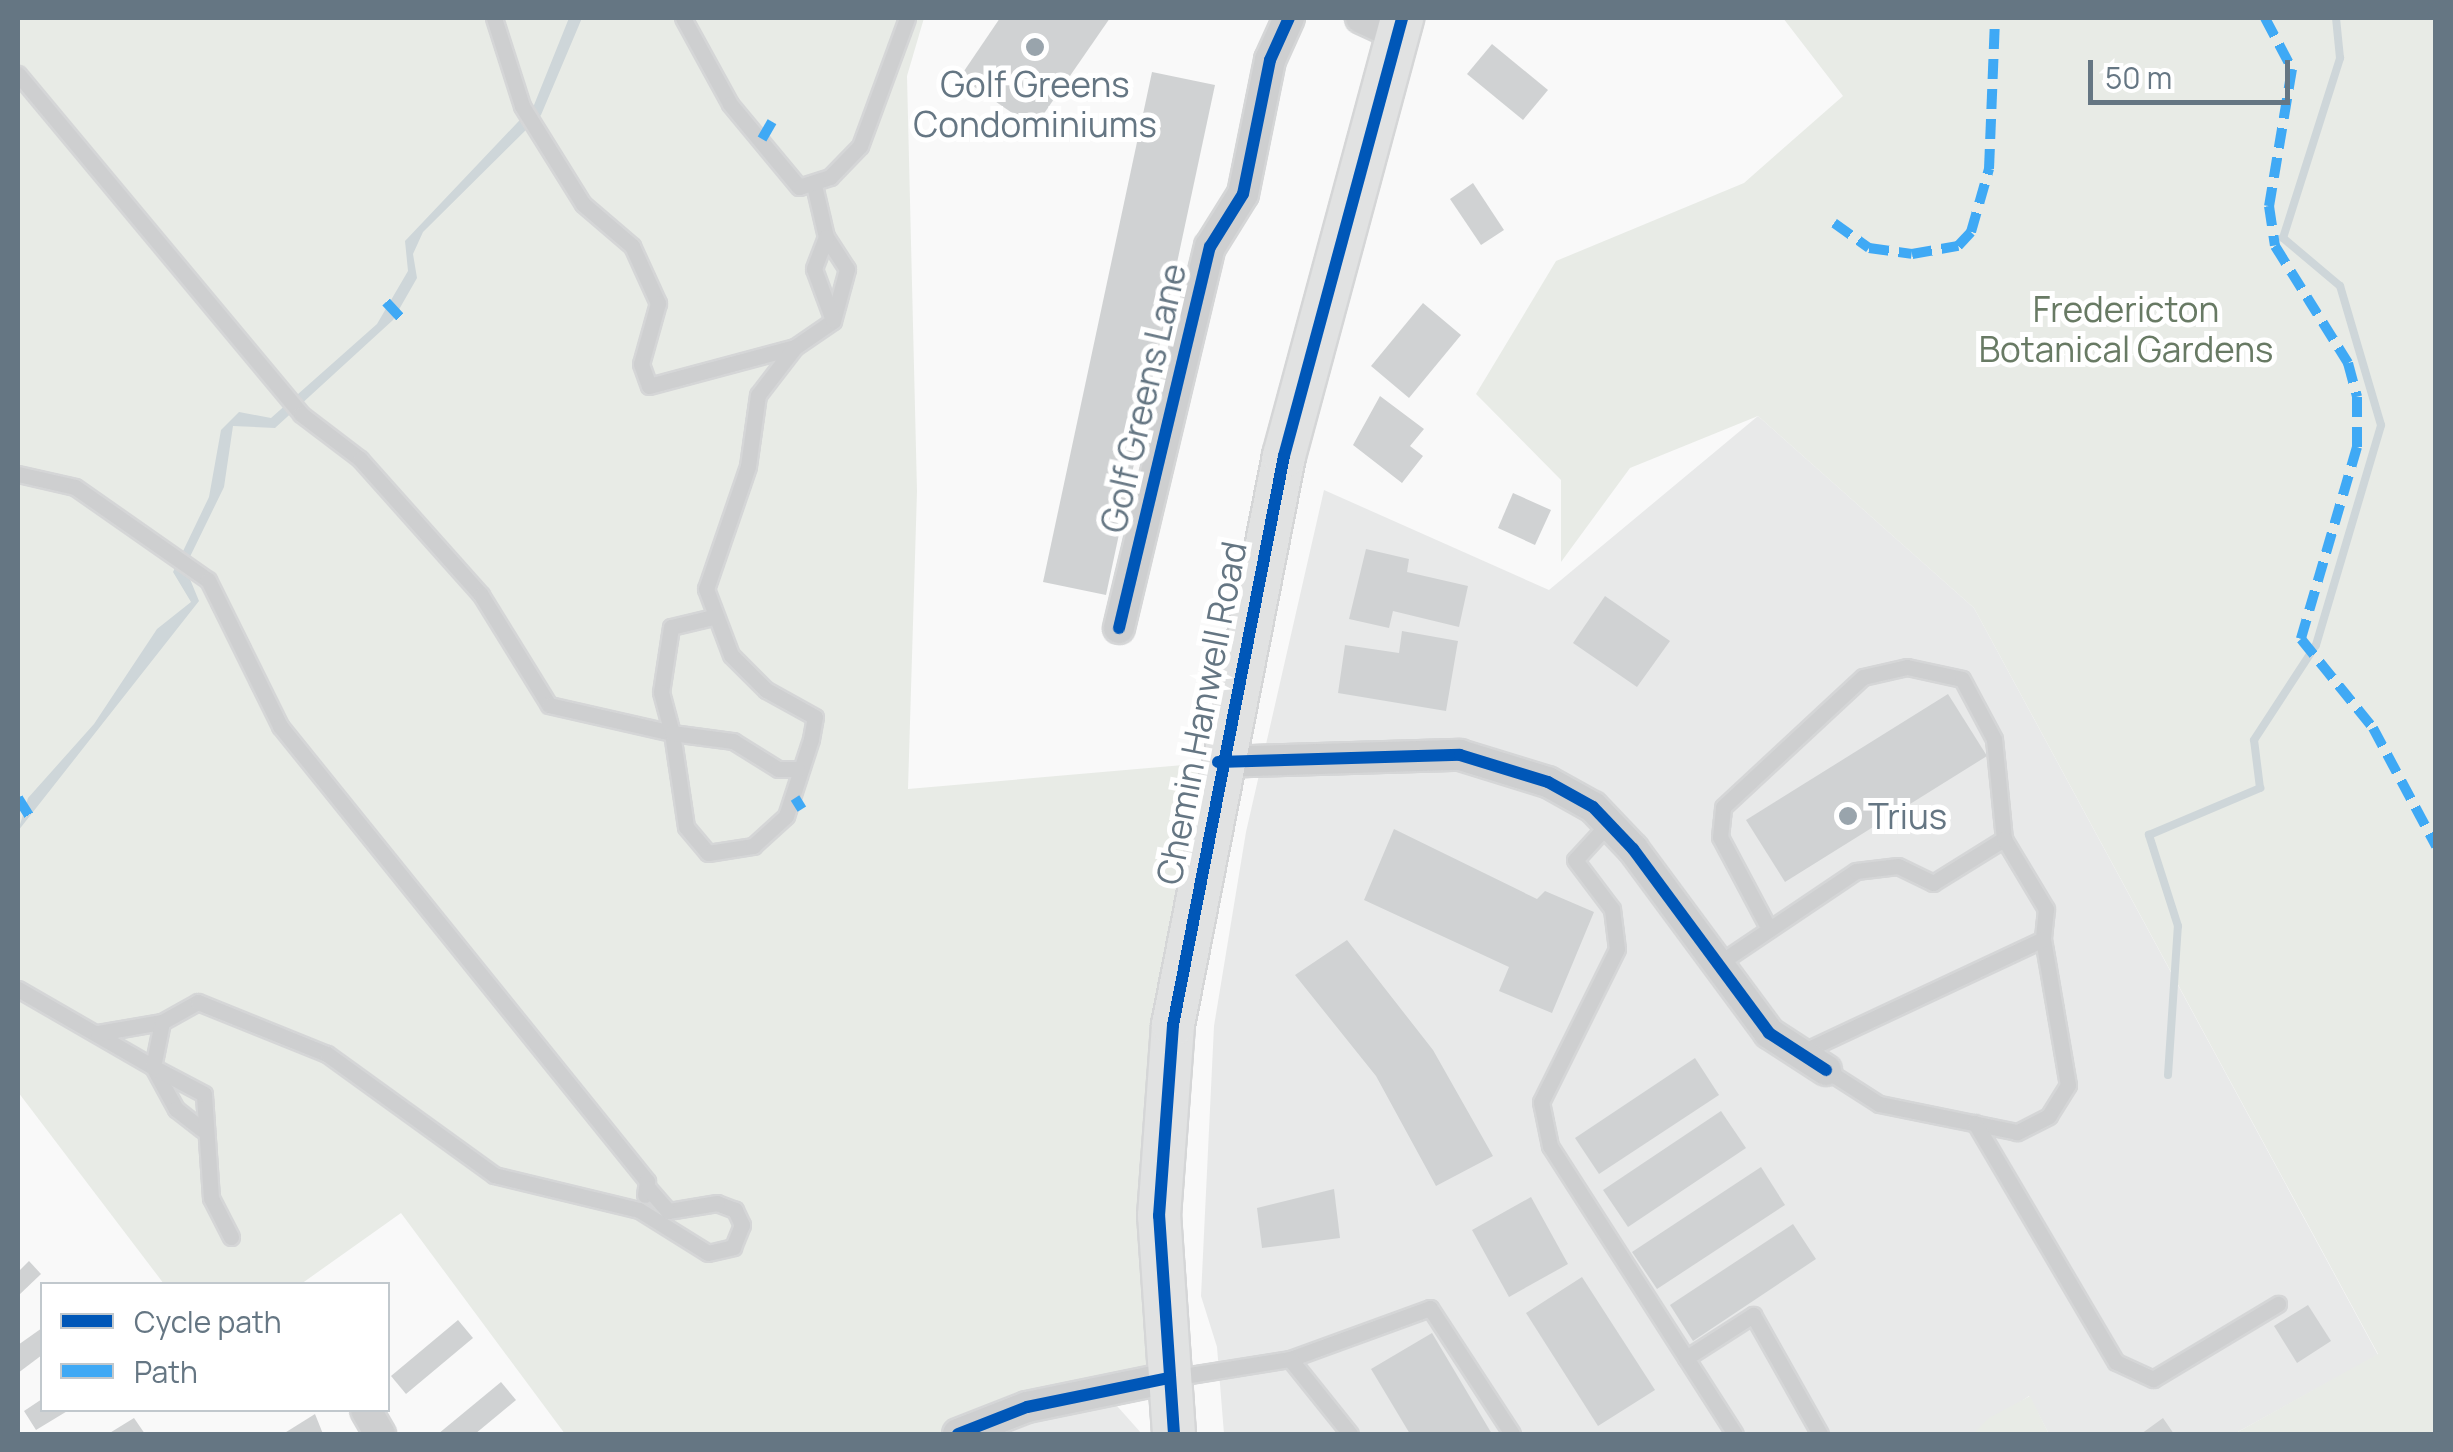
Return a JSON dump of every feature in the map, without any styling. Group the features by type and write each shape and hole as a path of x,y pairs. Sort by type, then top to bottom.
{"main road":[{"name":"Chemin Hanwell Road","path":"1174,1434 1159,1216 1172,1025 1218,762 1284,456 1387,23"}],"street":[{"name":"Golf Greens Lane","path":"1118,628 1210,247 1242,194 1270,60 1289,18"},
{"path":"1218,762 1460,754 1548,782 1608,823 1769,1033 1826,1070"},
{"path":"958,1434 1046,1402 1168,1378"},
{"path":"367,1412 380,1434"}],"lane":[{"path":"494,18 522,106 541,130 582,204 632,246 658,303 641,364 648,386 795,347"},
{"path":"683,18 781,176 814,184"},
{"path":"814,184 860,146 906,18"},
{"path":"18,74 301,414 360,459 481,595 549,705 578,718 629,718 672,733 733,741 778,769 797,769"},
{"path":"714,617 671,626 661,692 672,733 686,827 708,853 754,846 786,816 814,716 744,670 714,617 708,571 748,466 758,395 795,347 833,321 847,268 826,237 814,184"},
{"path":"826,237 814,270 833,321"},
{"path":"18,474 75,487 194,568 226,606 280,726 648,1188 668,1210 726,1204 741,1217 739,1236 725,1254 708,1253 639,1210 494,1174 327,1054 213,1004 187,1005 162,1022 92,1032"},
{"path":"1769,929 1720,837 1723,807 1864,677 1907,667 1962,679 1994,739 2004,839 2046,908 2043,940 2068,1086 2048,1116 2017,1132 1879,1104 1826,1070"},
{"path":"629,718 661,692"},
{"path":"1608,823 1575,860 1612,909 1617,949 1541,1102 1550,1146 1735,1434"},
{"path":"1718,964 1856,871 1898,866 1933,884 2004,839"},
{"path":"1800,1053 2043,940"},
{"path":"18,989 204,1094 202,1129 211,1198 231,1238"},
{"path":"162,1022 153,1067 176,1109 202,1129"},
{"path":"1975,1123 2116,1362 2153,1380 2278,1304"},
{"path":"639,1210 648,1188"},
{"path":"1168,1378 1290,1359 1430,1308 1512,1434"},
{"path":"1686,1358 1753,1315 1820,1434"},
{"path":"1290,1359 1344,1433"}],"shaded area":[{"path":"569,18 582,18 541,115 423,232 413,254 417,278 393,320 275,428 233,426 224,487 185,567 199,601 18,831 28,798 94,724 157,629 191,602 173,572 209,497 221,430 239,412 271,418 377,324 408,271 405,241 534,105"},
{"path":"1758,416 1974,608 2378,1355 2234,1434 2049,1434 2029,1396 1973,1434 1224,1434 1217,1347 1201,1296 1214,1026 1246,832 1324,490 1549,590"},
{"path":"1101,1388 1142,1434 958,1434"}],"green space":[{"path":"18,18 924,18 907,76 917,491 908,789 1218,762 1173,1025 1168,1378 958,1434 565,1434 401,1213 304,1282 162,1282 18,1092"},
{"name":"Fredericton Botanical Gardens","path":"1783,18 2435,18 2435,1434 2234,1434 2378,1354 1974,608 1758,416 1630,468 1561,562 1561,480 1476,394 1556,261 1744,183 1843,96"},
{"path":"2030,1396 2049,1434 1973,1434 1989,1418"}],"building":[{"name":"Golf Greens Condominiums","path":"1000,18 1110,18 1034,128 960,77"},
{"path":"1492,44 1548,90 1523,120 1467,74"},
{"path":"1152,72 1215,85 1106,595 1043,582"},
{"path":"1473,183 1504,230 1481,245 1450,199"},
{"path":"1423,303 1461,335 1409,398 1371,366"},
{"path":"1380,396 1424,429 1410,446 1423,456 1402,483 1353,445"},
{"path":"1513,493 1551,510 1535,545 1498,528"},
{"path":"1366,549 1409,559 1407,572 1468,586 1459,627 1393,611 1389,628 1349,619"},
{"path":"1605,596 1670,641 1637,687 1573,643"},
{"path":"1402,631 1458,641 1446,711 1338,693 1345,645 1399,653"},
{"path":"1948,694 1987,756 1785,882 1746,820"},
{"path":"1394,829 1537,899 1545,891 1594,912 1552,1013 1499,991 1509,967 1364,900"},
{"path":"1347,940 1433,1050 1493,1156 1436,1186 1376,1076 1295,975"},
{"path":"1695,1058 1719,1095 1599,1174 1575,1138"},
{"path":"1721,1111 1746,1148 1628,1227 1603,1190"},
{"path":"1761,1167 1785,1205 1657,1289 1632,1252"},
{"path":"1334,1189 1340,1238 1262,1248 1257,1208"},
{"path":"1531,1197 1568,1264 1509,1297 1472,1230"},
{"path":"1793,1224 1816,1259 1693,1341 1670,1305"},
{"path":"29,1261 41,1274 18,1296 18,1272"},
{"path":"1582,1277 1655,1390 1598,1426 1526,1313"},
{"path":"2308,1305 2331,1341 2297,1363 2274,1326"},
{"path":"458,1320 473,1338 406,1394 391,1376"},
{"path":"40,1329 40,1356 18,1373 18,1345"},
{"path":"1432,1333 1492,1434 1410,1434 1371,1369"},
{"path":"501,1382 516,1400 475,1434 438,1434"},
{"path":"40,1400 40,1412 66,1412 36,1430 24,1411"},
{"path":"315,1414 323,1434 283,1434"},
{"path":"134,1418 145,1434 108,1434"},
{"path":"2163,1418 2174,1434 2141,1434"}],"waterway":[{"path":"2168,1075 2178,926 2149,835 2260,788 2254,740 2316,645 2381,425 2340,286 2283,238 2340,58 2336,18"}],"marked path":[{"path":"1834,223 1869,248 1912,254 1958,246 1971,232 1989,169 1995,18"},
{"path":"2265,18 2292,69 2269,206 2275,246 2348,363 2357,397 2357,447 2301,639 2373,728 2436,846"},
{"path":"762,139 774,118"},
{"path":"386,302 400,317"},
{"path":"18,798 31,819"},
{"path":"795,798 802,809"}],"cycle path":[{"path":"1119,628 1210,247 1243,194 1270,60 1289,18"},
{"path":"1174,1434 1159,1216 1173,1025 1284,456 1402,18"},
{"path":"1218,762 1460,755 1548,782 1593,807 1633,849 1769,1033 1826,1070"},
{"path":"958,1434 1027,1407 1168,1378"}],"place":[{"name":"Golf Greens Condominiums","path":"1035,47"},
{"name":"Trius","path":"1848,816"}]}
